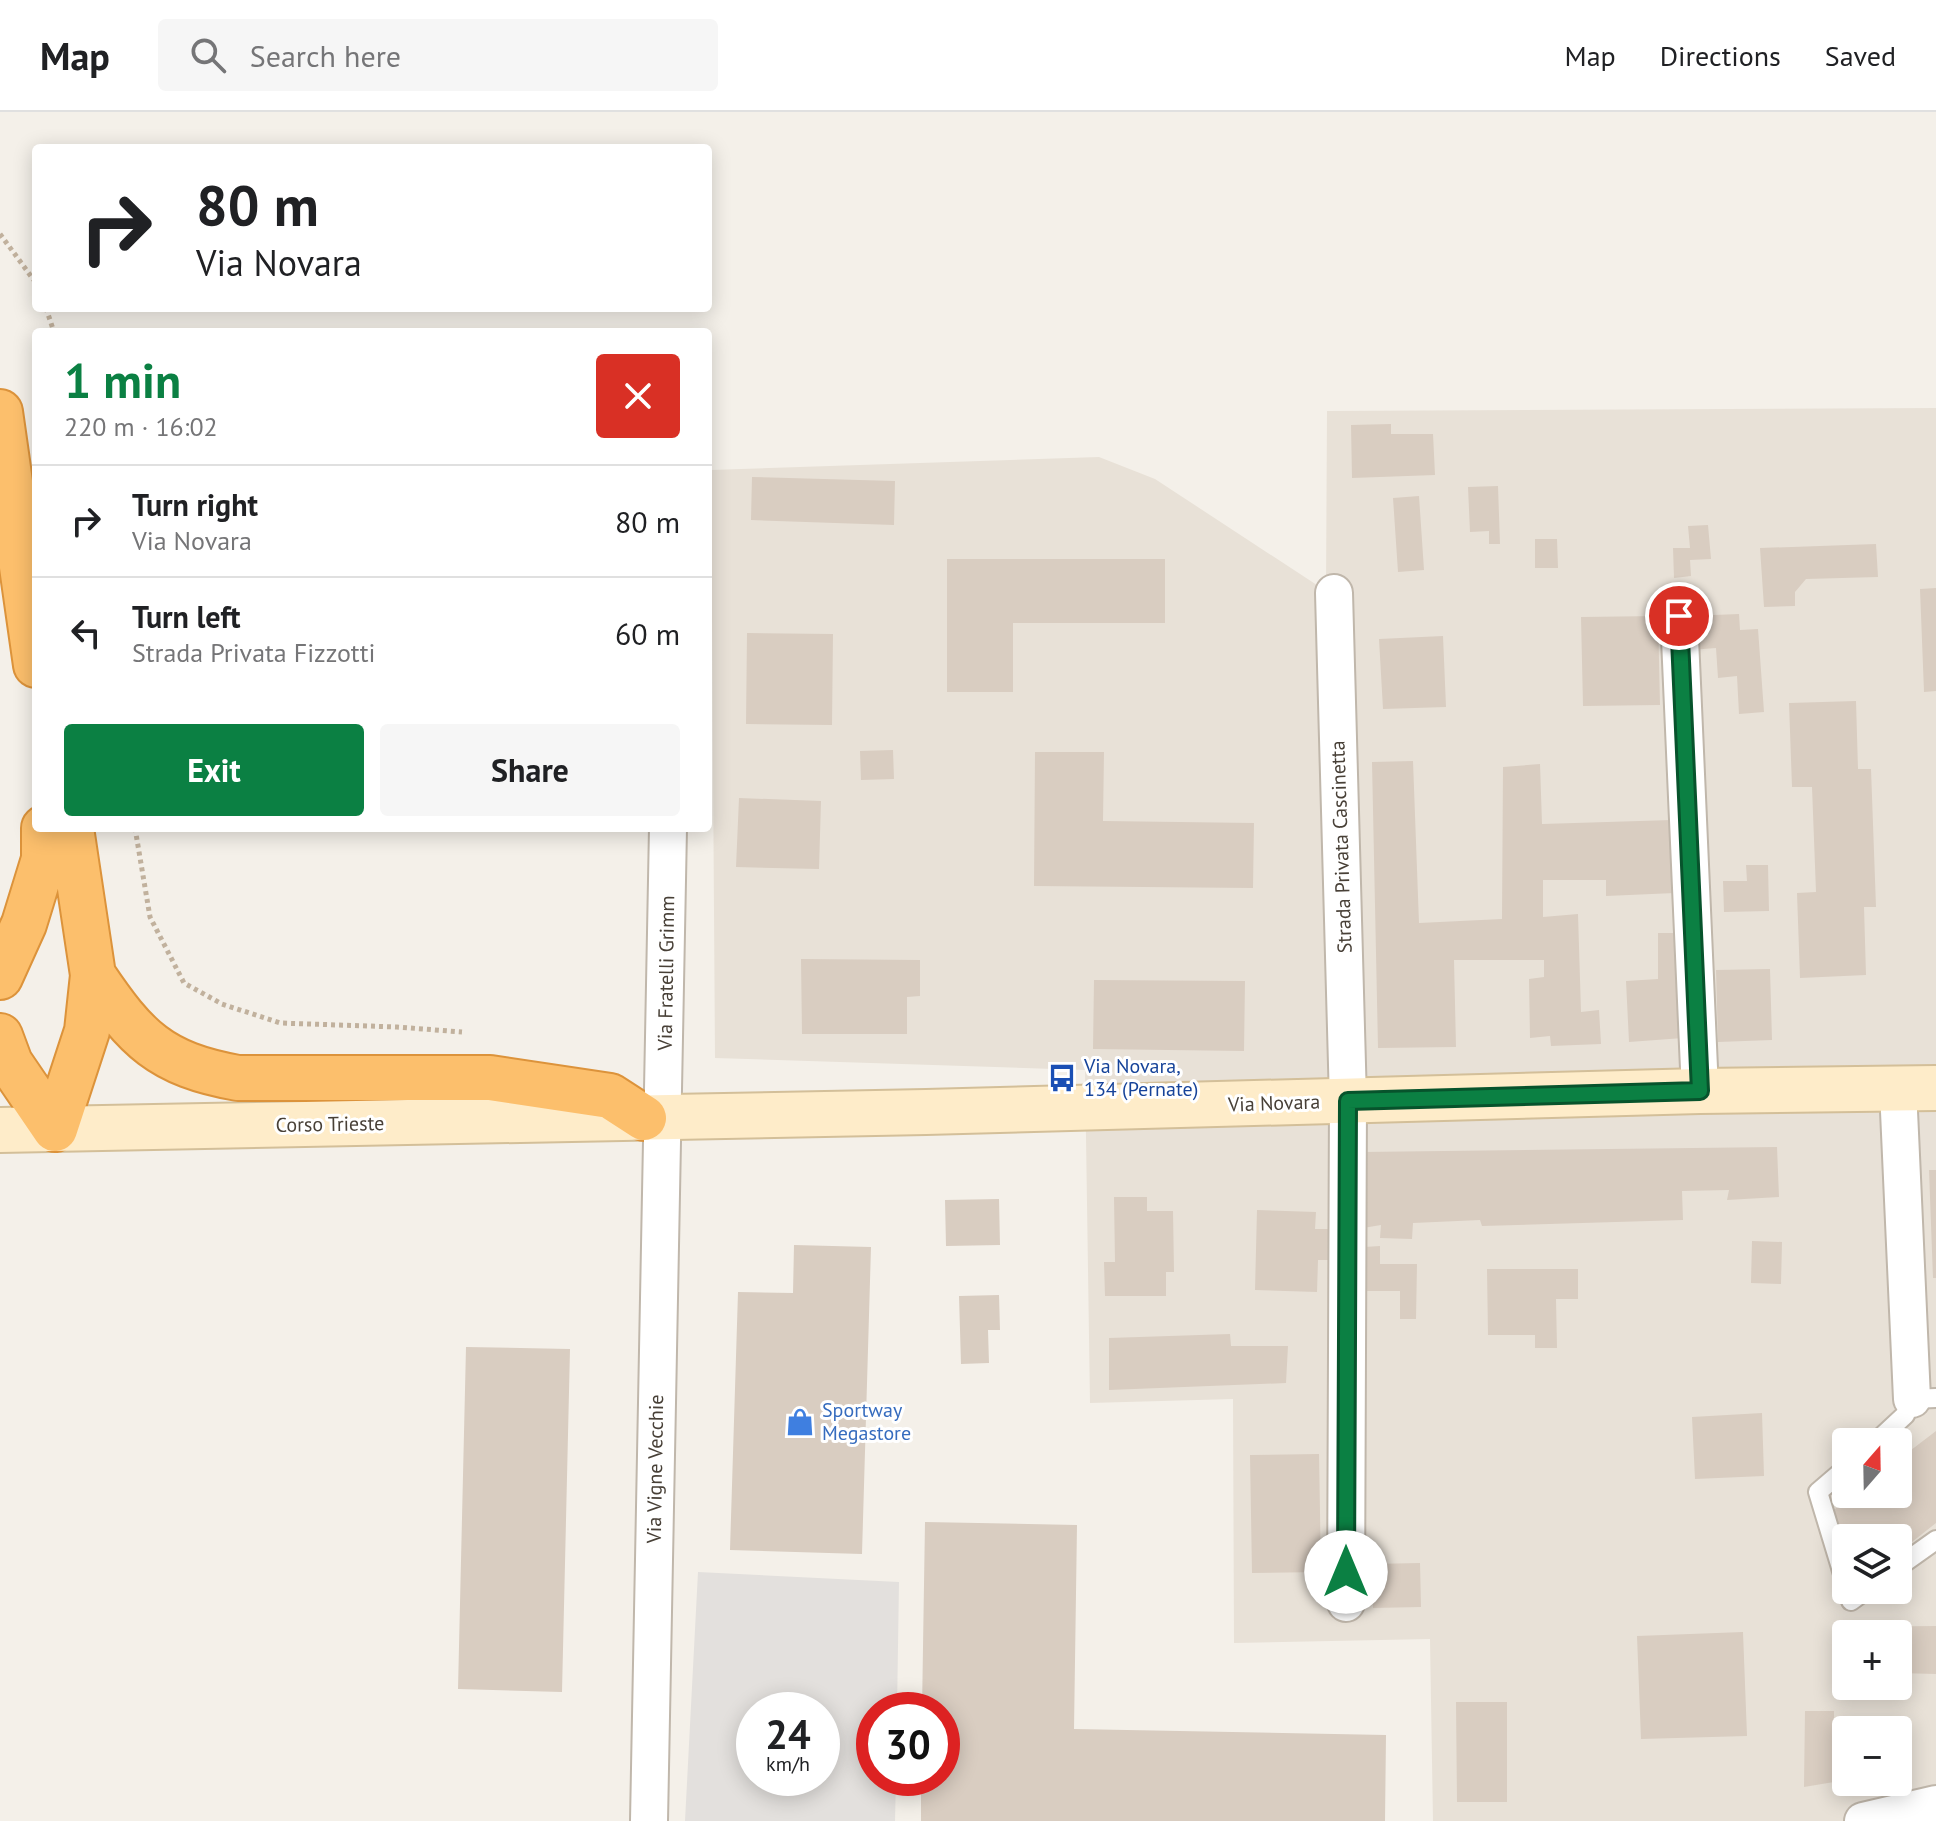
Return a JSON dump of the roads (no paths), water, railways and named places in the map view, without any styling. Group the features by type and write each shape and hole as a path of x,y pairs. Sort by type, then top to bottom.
{"highway":[{"path":"0,412 32,637"},
{"path":"0,977 24,924 44,859 44,832"},
{"path":"55,1129 87,1031 93,975 72,832"},
{"path":"93,975 137,1032 172,1058 206,1072 238,1078 490,1078 610,1096 652,1118"},
{"path":"0,1036 10,1063 55,1129"}],"main road":[{"name":"Via Novara","path":"652,1118 1917,1088"},
{"name":"Corso Trieste","path":"0,1130 652,1118"}],"street":[{"name":"Strada Privata Cascinetta","path":"1334,593 1348,1101 1346,1603"},
{"path":"1679,616 1700,1091"},
{"name":"Via Fratelli Grimm","path":"652,1118 665,1062 668,832"},
{"path":"1917,1088 1924,1398"},
{"name":"Via Vigne Vecchie","path":"649,1821 652,1118"},
{"path":"1863,1821 1936,1804"}],"lane":[{"path":"1891,1428 1924,1398"},
{"path":"1832,1480 1818,1492 1832,1538"},
{"path":"1912,1557 1936,1540"}],"place":[{"name":"Via Novara, 134 (Pernate)","path":"1062,1078"},
{"name":"Sportway Megastore","path":"800,1422"}]}
